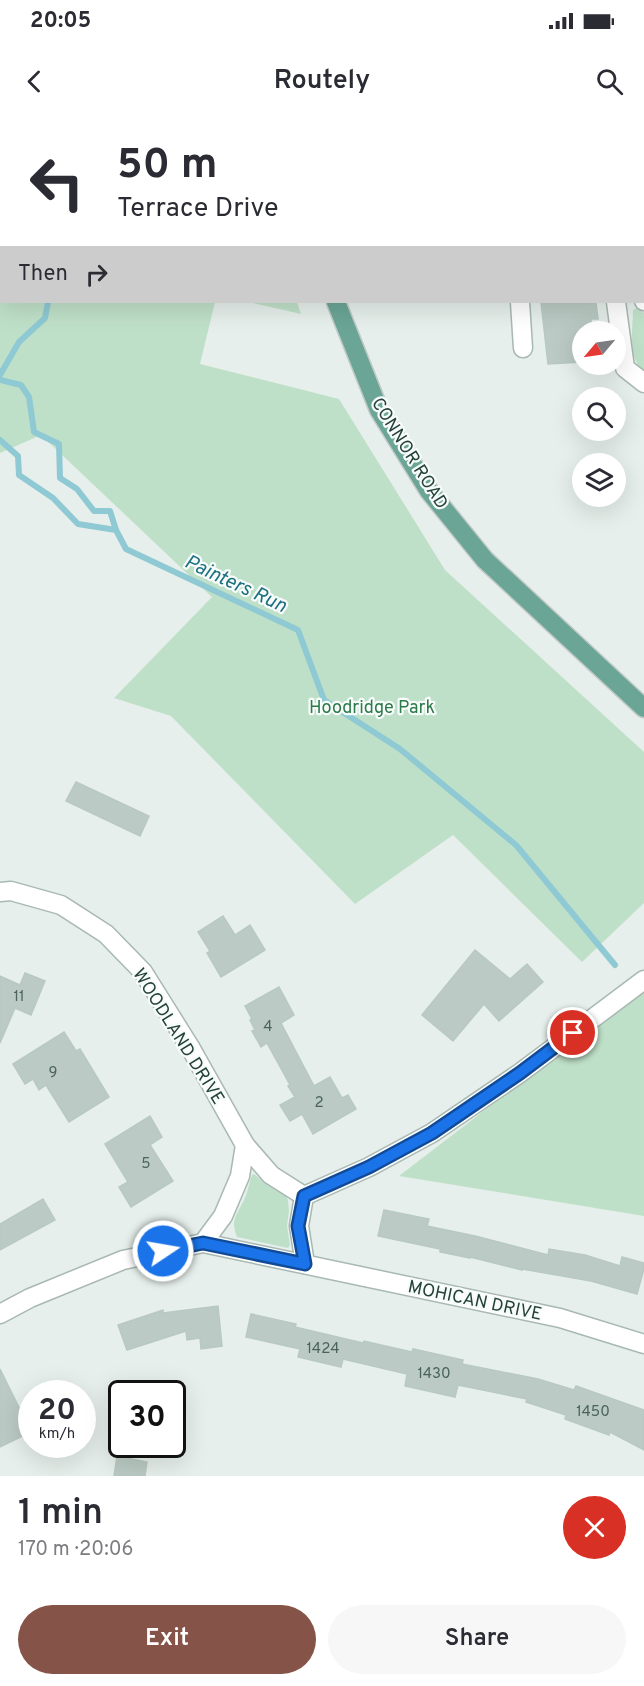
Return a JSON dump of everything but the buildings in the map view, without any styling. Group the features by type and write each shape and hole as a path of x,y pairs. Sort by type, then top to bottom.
{"main road":[{"name":"CONNOR ROAD","path":"336,303 380,410 429,491 485,560 644,708"}],"street":[{"path":"520,303 523,348"},
{"path":"616,303 625,368 644,383"},
{"name":"WOODLAND DRIVE","path":"0,892 11,891 61,905 106,934 143,972 190,1047 245,1144 271,1175 304,1196"},
{"path":"305,1264 298,1226 304,1196 369,1167 432,1133 520,1073 644,980"},
{"path":"0,1314 30,1298 123,1260 203,1243 223,1216 240,1176 245,1144"},
{"name":"MOHICAN DRIVE","path":"203,1243 560,1318 644,1344"}],"green space":[{"name":"Hoodridge Park","path":"0,303 215,303 200,364 339,399 445,570 644,752 644,903 582,962 453,835 355,904 171,716 114,698 212,597 41,435 0,453"},
{"path":"253,303 297,303 301,314"},
{"path":"639,307 644,313 644,371 635,359 632,343 633,310"},
{"path":"644,988 644,1216 399,1176"},
{"path":"254,1174 269,1186 284,1193 288,1200 287,1226 290,1245 288,1248 237,1237 234,1226 235,1217"}],"waterway":[{"path":"0,375 19,342 45,318 48,303"},
{"path":"0,380 21,385 29,397 34,432 59,444 60,478 77,489 94,511 110,511 116,530"},
{"name":"Painters Run","path":"0,440 18,456 19,475 53,498 78,524 116,530 126,549 298,630 324,700 400,749 516,845 615,965"}],"route":[{"path":"163,1251 203,1243 305,1264 298,1226 304,1196 369,1167 432,1133 520,1073 573,1033"}]}
